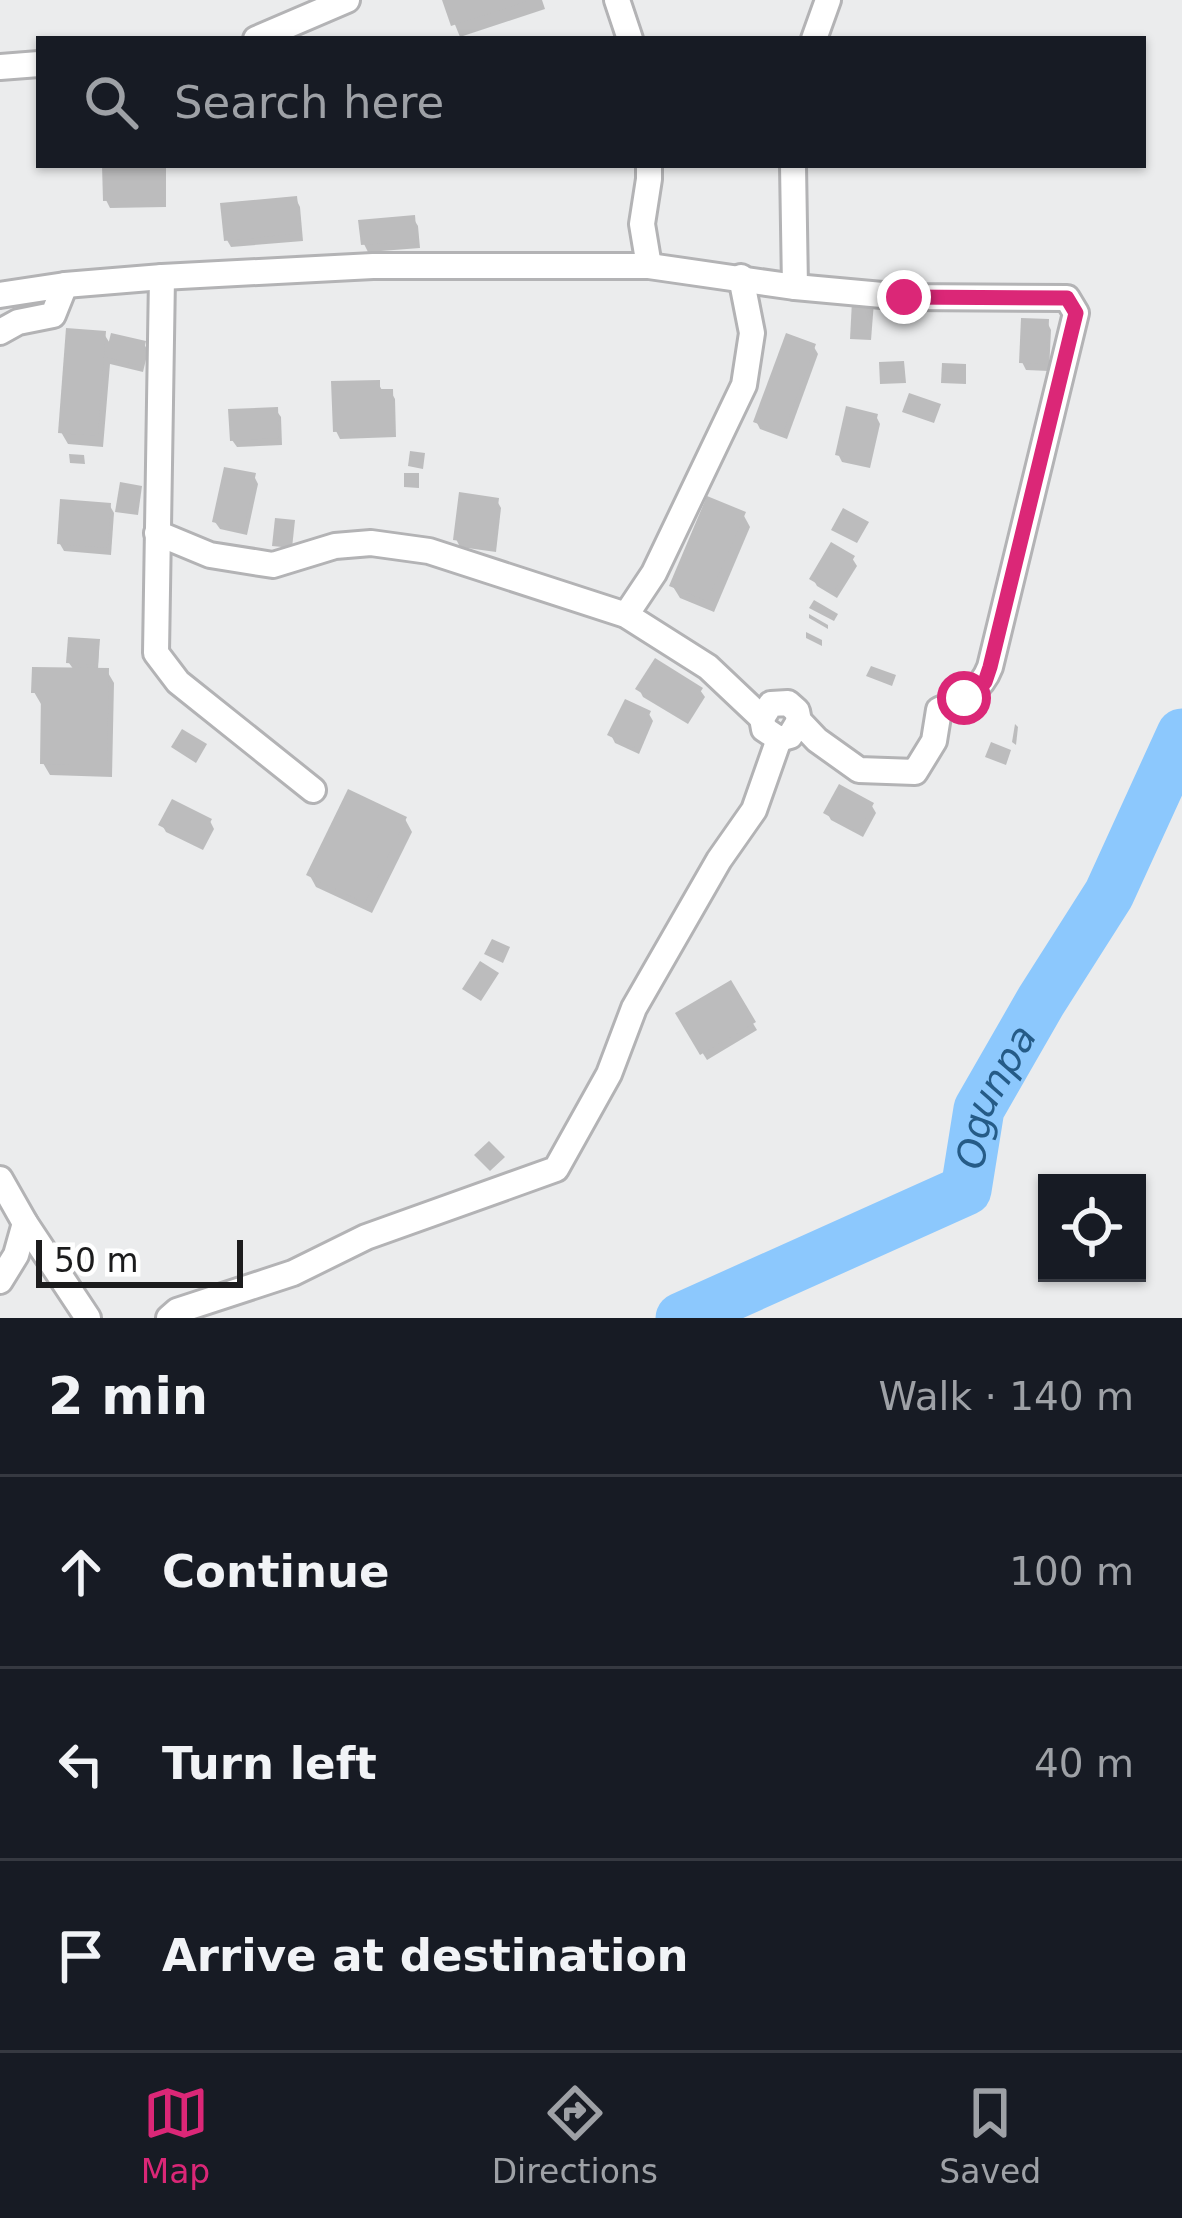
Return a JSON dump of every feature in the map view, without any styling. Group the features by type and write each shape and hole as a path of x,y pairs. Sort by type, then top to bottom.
{"street":[{"path":"263,36 347,0"},
{"path":"617,0 629,36"},
{"path":"815,36 827,0"},
{"path":"0,67 36,64"},
{"path":"649,168 642,224 649,266"},
{"path":"793,168 795,286"},
{"path":"0,295 162,277 373,266 649,266 904,297 1067,298 1076,313 985,682 939,710 934,741 915,772 859,770 817,740 789,732"},
{"path":"162,277 156,653 178,682 314,790"},
{"path":"626,614 654,573 744,385 752,332 741,278"},
{"path":"0,332 19,322 52,315 65,285"},
{"path":"157,533 210,555 273,566 334,546 371,543 429,551 626,614 708,668 731,691 770,710 793,706 789,732 754,809 719,860 634,1008 609,1074 556,1169 366,1237 293,1273 177,1311 169,1318"},
{"path":"0,1179 88,1318"},
{"path":"0,1281 16,1255 25,1223"}],"building":[{"path":"442,0 527,0 527,1 451,26"},
{"path":"102,168 163,168 164,200 103,201"},
{"path":"297,196 301,233 224,241 220,203"},
{"path":"415,215 417,241 361,245 358,220"},
{"path":"852,301 874,302 871,340 850,339"},
{"path":"1021,318 1049,319 1047,364 1019,363"},
{"path":"66,328 106,331 98,436 58,433"},
{"path":"111,333 146,341 140,366 105,357"},
{"path":"786,333 816,344 783,433 753,422"},
{"path":"904,361 906,383 880,384 879,362"},
{"path":"942,363 966,364 966,384 941,383"},
{"path":"380,380 380,389 393,389 394,430 333,432 331,381"},
{"path":"909,393 941,404 934,423 902,412"},
{"path":"846,406 878,414 866,462 835,455"},
{"path":"278,407 279,438 230,441 228,409"},
{"path":"410,451 425,453 423,469 408,466"},
{"path":"224,467 256,473 244,529 212,522"},
{"path":"404,473 419,473 419,488 404,487"},
{"path":"120,482 142,486 138,515 115,512"},
{"path":"459,492 499,498 493,545 453,540"},
{"path":"707,496 746,512 707,601 669,586"},
{"path":"60,499 111,503 108,548 57,544"},
{"path":"843,508 869,522 857,543 831,530"},
{"path":"275,518 295,520 292,548 272,546"},
{"path":"831,542 855,556 833,593 809,579"},
{"path":"814,600 838,614 834,621 809,608"},
{"path":"68,637 100,639 98,665 66,663"},
{"path":"655,658 703,688 683,718 635,689"},
{"path":"871,666 896,675 892,686 866,676"},
{"path":"32,667 109,668 107,765 40,764 41,693 31,693"},
{"path":"625,699 651,711 634,748 607,735"},
{"path":"182,729 207,744 196,763 171,747"},
{"path":"991,742 1011,750 1006,765 985,757"},
{"path":"839,784 874,803 858,832 823,813"},
{"path":"348,789 407,817 365,903 306,875"},
{"path":"172,799 212,819 198,845 158,825"},
{"path":"492,939 510,947 503,963 484,954"},
{"path":"480,961 499,973 481,1001 462,989"},
{"path":"731,980 756,1022 700,1055 675,1013"},
{"path":"489,1141 505,1157 490,1171 474,1155"}],"waterway":[{"name":"Ogunpa","path":"681,1318 966,1190 979,1109 1109,894 1182,734"}],"route":[{"path":"904,297 1067,298 1076,313 990,667 985,682 964,698"}]}
